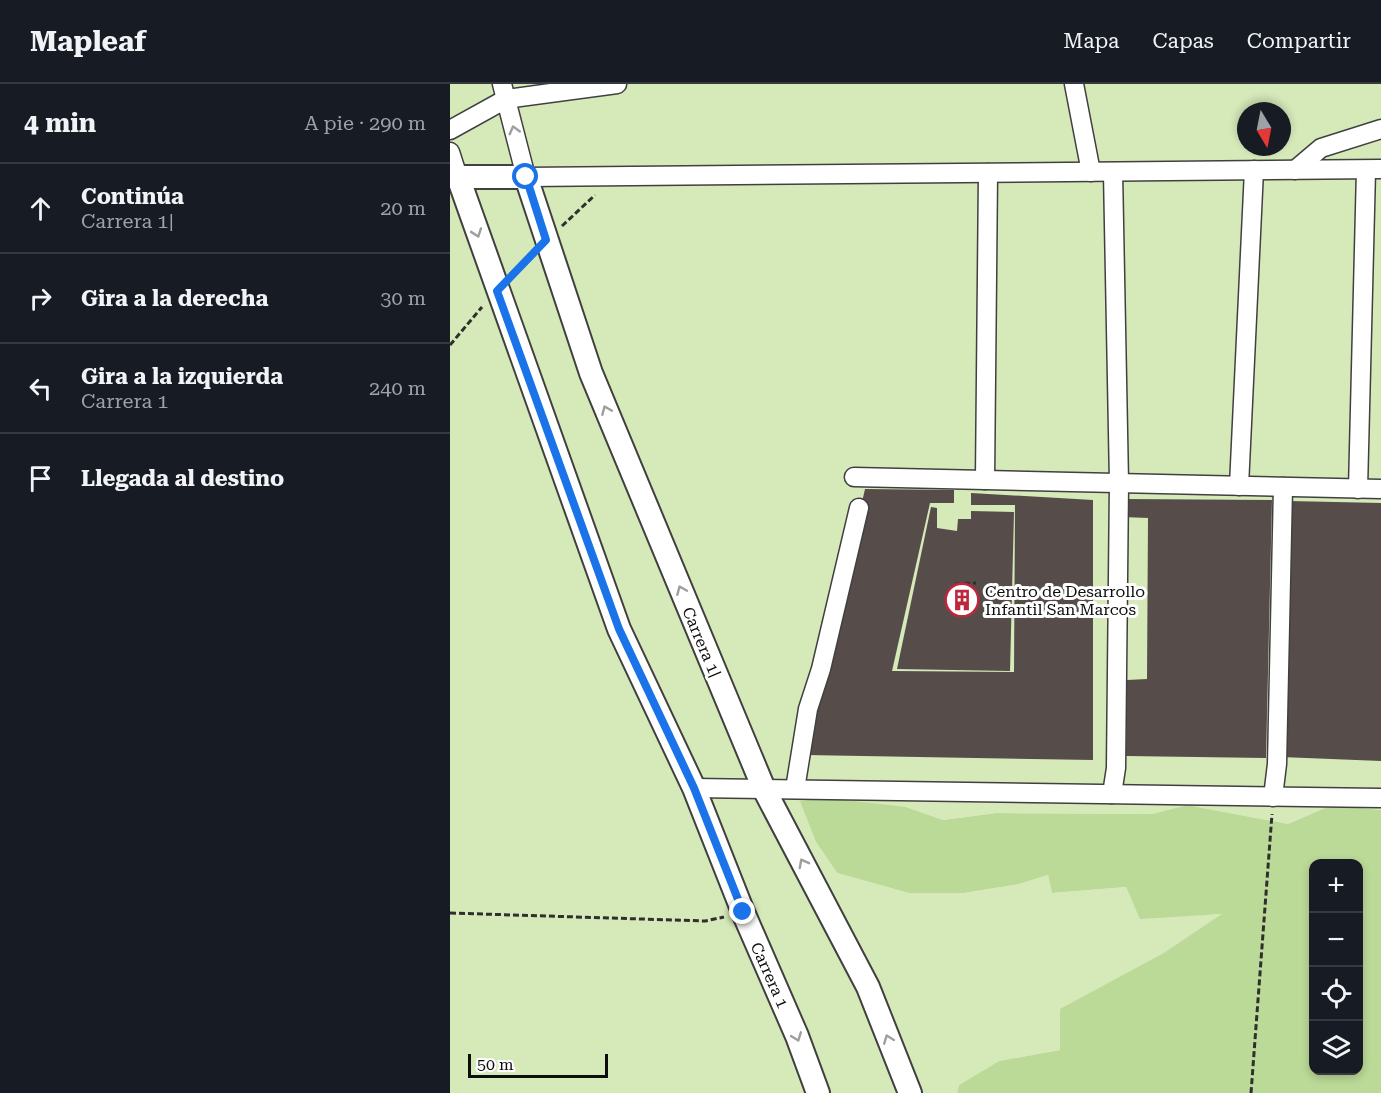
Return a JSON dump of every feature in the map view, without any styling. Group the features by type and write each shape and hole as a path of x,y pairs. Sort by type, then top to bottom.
{"street":[{"path":"450,130 504,92 617,84"},
{"path":"1079,85 1091,172"},
{"path":"504,92 526,177"},
{"path":"1295,170 1321,148 1381,129"},
{"name":"Carrera 1","path":"450,152 454,177 619,629 694,788 743,912 798,1036 818,1093"},
{"path":"454,177 1373,169 1358,489"},
{"path":"1239,486 1254,170"},
{"path":"1112,795 1116,768 1119,483 1113,172"},
{"path":"985,480 988,173"},
{"name":"Carrera 1|","path":"526,177 591,374 764,789 868,987 910,1093"},
{"path":"854,477 1381,489"},
{"path":"1273,797 1277,764 1283,487"},
{"path":"795,789 808,709 821,669 859,508"},
{"path":"694,788 1381,798"}],"path":[{"path":"450,345 497,291 546,240 588,203 612,176"},
{"path":"954,584 976,583"},
{"path":"1251,1093 1273,797"},
{"path":"450,913 705,921"}],"green space":[{"path":"450,84 1381,84 1381,810 1332,805 1288,824 1187,805 1152,814 996,813 943,820 906,807 801,801 816,842 837,873 909,893 964,893 1019,884 1048,875 1052,893 1126,887 1140,918 1223,914 1162,954 1060,1050 999,1061 959,1085 957,1093 450,1093"},
{"path":"828,798 906,807 943,820 996,813 1152,814 1187,805 1288,824 1332,805 1381,810 1381,1093 957,1093 959,1085 999,1061 1060,1050 1060,1009 1162,954 1222,914 1140,919 1126,887 1052,893 1048,875 1019,884 964,893 909,893 837,873 816,842 800,801"}],"building":[{"path":"865,489 954,490 954,503 930,503 892,671 1014,672 1015,505 971,505 971,493 1093,500 1093,760 806,755"},
{"path":"1125,499 1272,500 1266,758 1126,756 1127,680 1147,679 1148,518 1123,517"},
{"path":"1289,501 1381,503 1381,761 1281,757"},
{"name":"Centro de Desarrollo Infantil San Marcos","path":"931,507 937,508 937,528 957,531 958,519 971,519 971,511 1014,512 1010,671 897,669"}],"place":[{"name":"Centro de Desarrollo Infantil San Marcos","path":"962,600"}],"route":[{"path":"526,177 546,240 497,291 619,629 694,788 743,912"}]}
